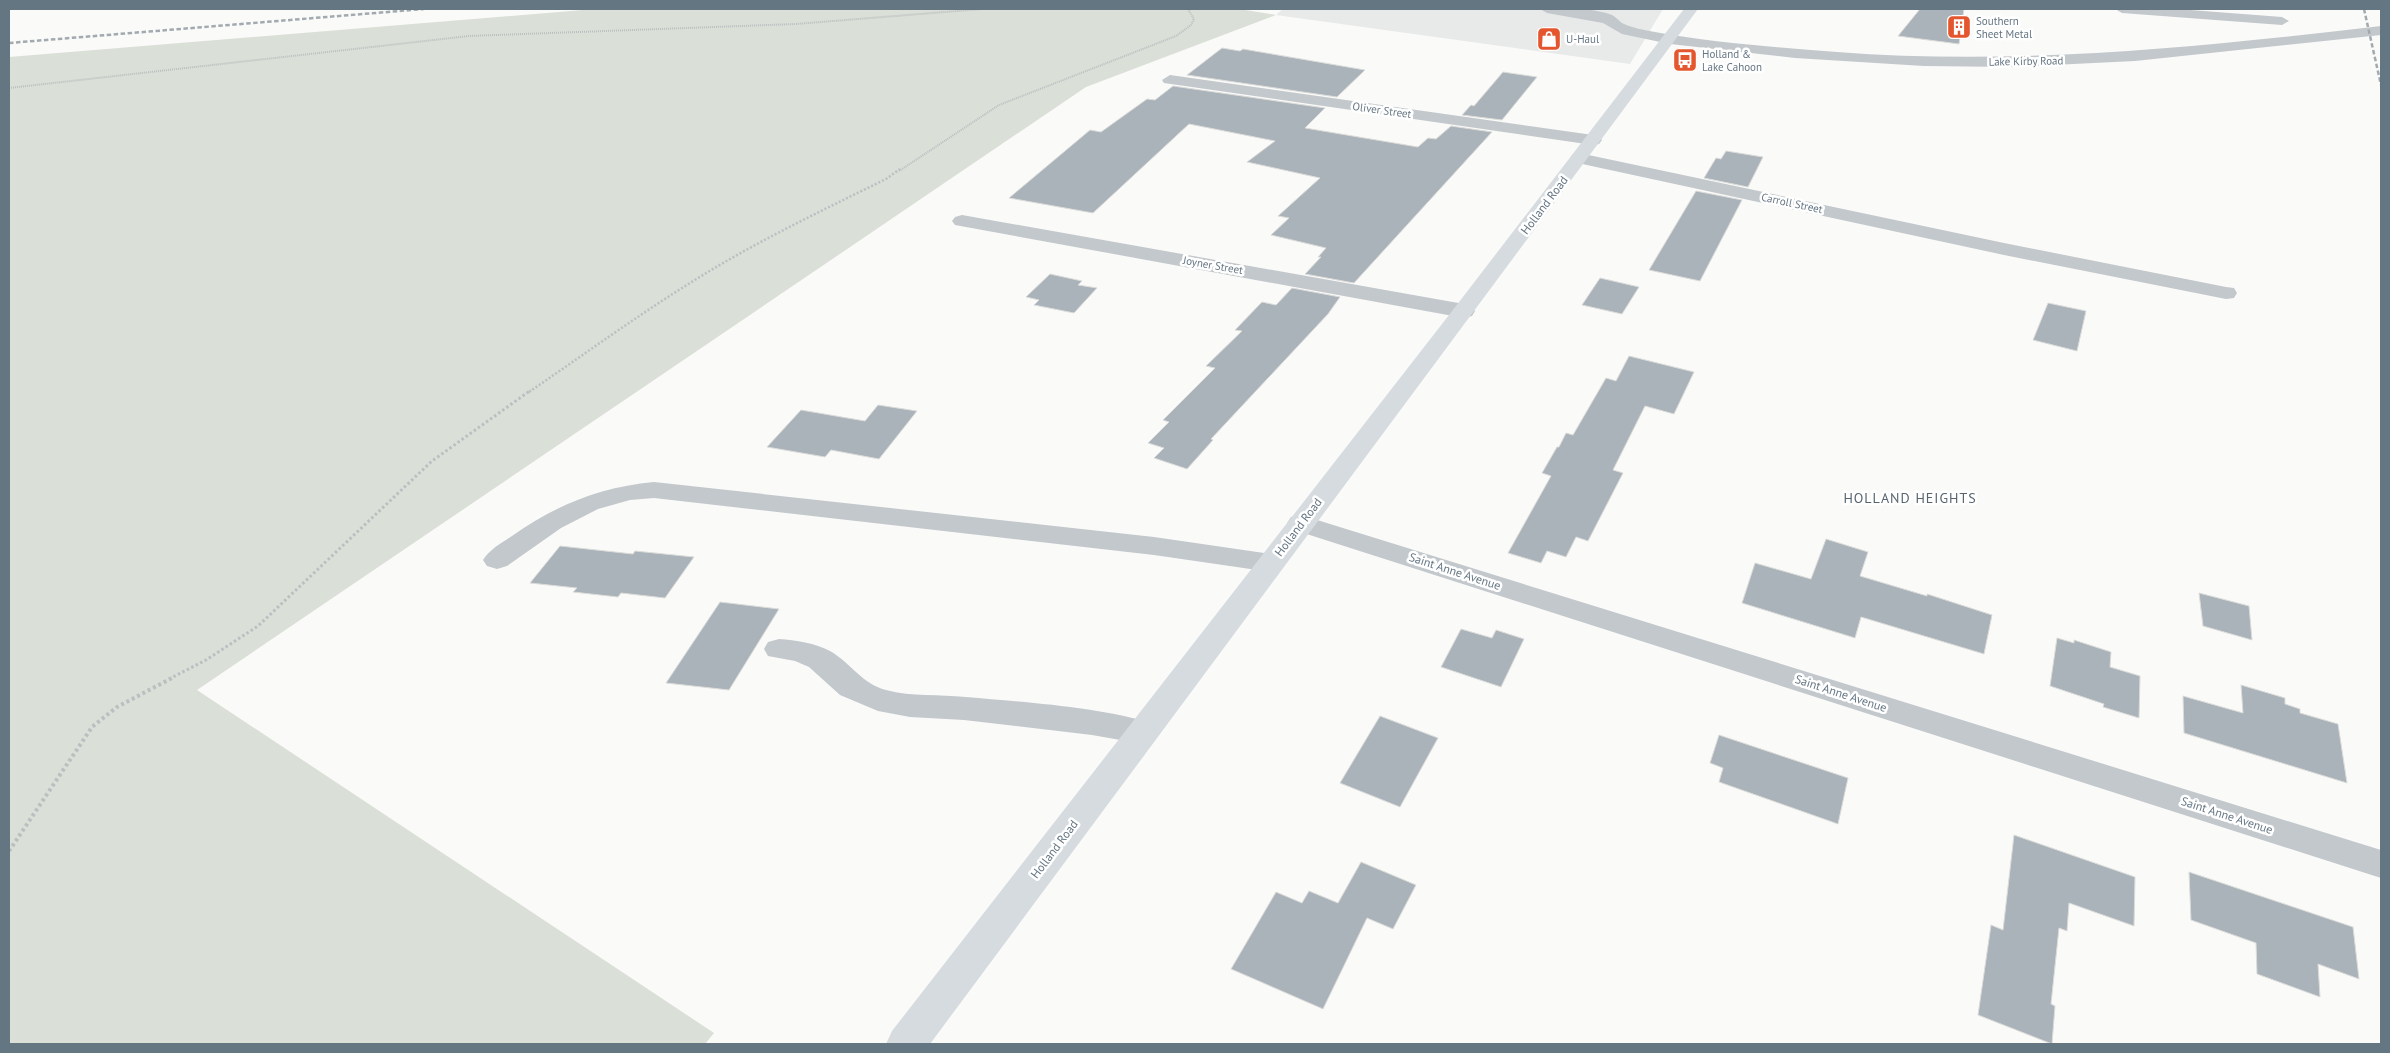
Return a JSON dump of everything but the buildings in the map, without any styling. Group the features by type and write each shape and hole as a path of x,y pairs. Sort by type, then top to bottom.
{"main road":[{"name":"Holland Road","path":"906,1044 1464,311 1691,9"}],"street":[{"name":"Lake Kirby Road","path":"1547,9 1612,14 1614,25 1632,31 1746,48 1860,58 2001,62 2114,58 2381,31"},
{"path":"2122,9 2282,21"},
{"name":"Oliver Street","path":"1170,80 1586,149"},
{"name":"Carroll Street","path":"1586,149 2004,249 2226,293"},
{"name":"Joyner Street","path":"962,221 1464,311"},
{"path":"497,560 539,529 579,505 606,495 633,490 654,490 1154,546 1271,563"},
{"name":"Saint Anne Avenue","path":"1301,523 2381,864"},
{"path":"779,649 799,651 820,659 851,687 878,700 910,706 964,708 1092,723 1143,732"}],"path":[{"path":"9,88 470,36 628,31 927,14 982,9"},
{"path":"9,851 92,727 117,707 206,660 258,626 425,468 460,439 655,306 728,260 790,225 886,179 999,105 1176,36 1191,25 1194,19 1188,9"}],"shaded area":[{"path":"595,9 1239,9 1276,15 1086,87 197,690 714,1033 705,1044 9,1044 9,57"},
{"name":"U-Haul","path":"1283,9 1663,9 1630,64 1276,15"}],"railway":[{"path":"9,43 424,9"},
{"path":"2364,9 2381,85"}],"place":[{"name":"Southern Sheet Metal","path":"1959,27"},
{"name":"U-Haul","path":"1549,39"},
{"name":"Holland & Lake Cahoon","path":"1685,60"}],"district":[{"name":"HOLLAND HEIGHTS","path":"1910,498"}]}
